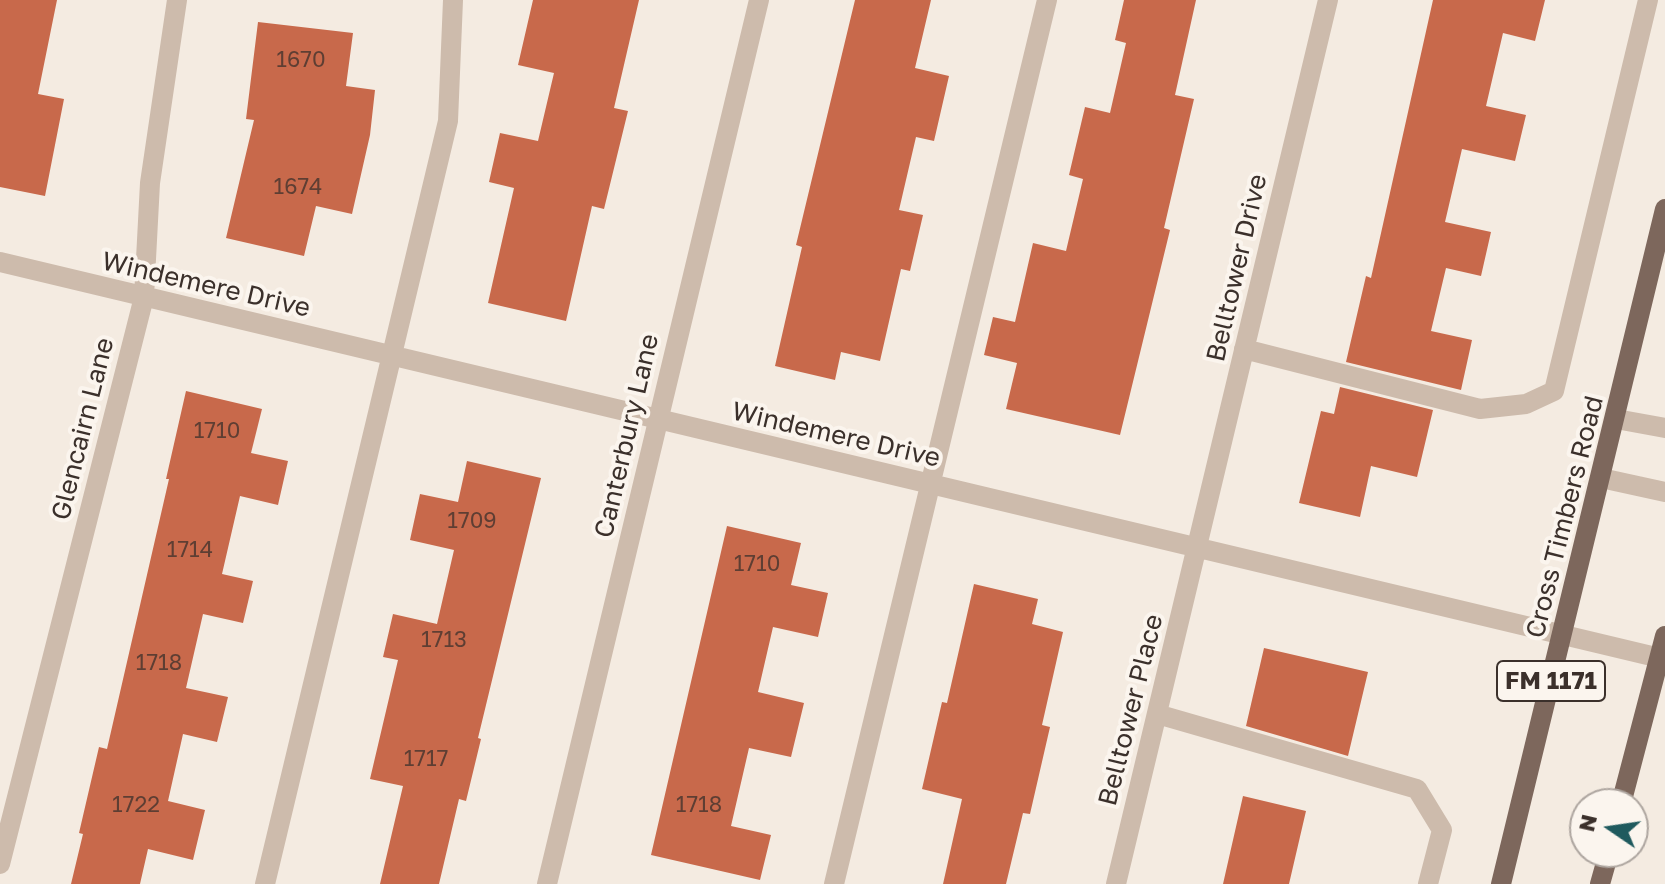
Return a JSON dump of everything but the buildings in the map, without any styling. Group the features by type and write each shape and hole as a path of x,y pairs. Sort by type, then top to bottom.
{"main road":[{"name":"Cross Timbers Road","path":"1501,884 1665,209"},
{"path":"1625,788 1665,636"}],"street":[{"name":"Glencairn Lane","path":"0,864 144,297 150,183 177,0"},
{"path":"265,884 448,121 453,0"},
{"name":"Canterbury Lane","path":"547,884 759,0"},
{"path":"834,884 1047,0"},
{"name":"Belltower Drive","path":"1197,547 1328,0"},
{"path":"1244,349 1480,409 1526,404 1554,391 1648,0"},
{"name":"Windemere Drive","path":"0,262 1660,658"},
{"path":"1616,419 1665,428"},
{"path":"1601,478 1665,492"},
{"name":"Belltower Place","path":"1116,884 1197,547"},
{"path":"1157,714 1417,789 1442,830 1428,884"}]}
